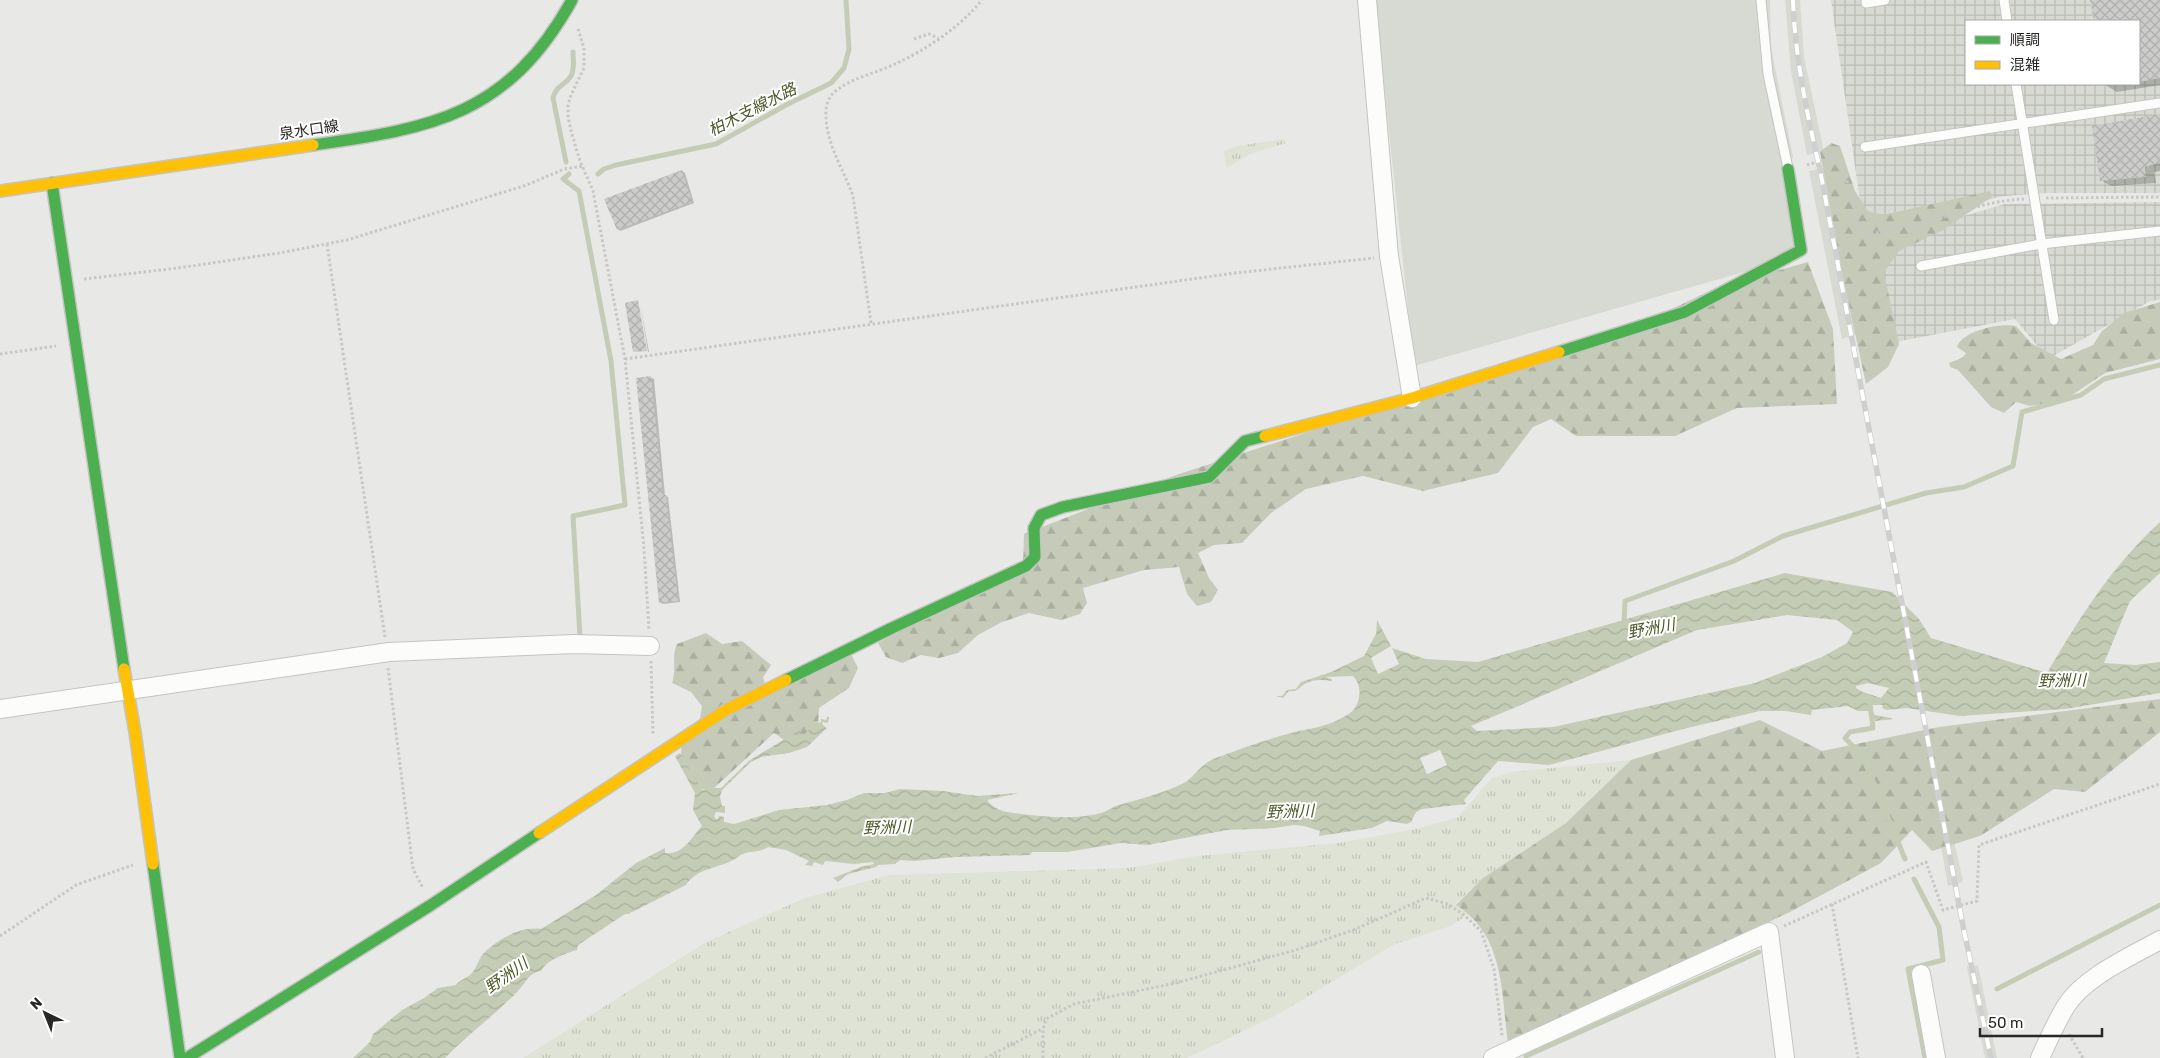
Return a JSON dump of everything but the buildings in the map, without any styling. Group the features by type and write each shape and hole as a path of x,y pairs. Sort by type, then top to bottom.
{"street":[{"name":"泉水口線","path":"0,190 370,137 417,128 463,111 486,97 523,67 555,30 572,0"},
{"path":"1367,0 1389,256 1412,398"},
{"path":"188,1058 431,905 726,710 892,628 1026,566 1035,557 1034,528 1041,515 1063,507 1209,476 1245,441 1412,398 1685,312 1801,250 1788,169"},
{"path":"52,183 153,859 180,1058"},
{"path":"0,709 386,653 574,644 650,646"},
{"path":"1498,1055 1769,932 1785,1058"},
{"path":"2040,1058 2066,1005 2081,989 2110,968 2160,940"},
{"path":"1920,974 1936,1058"}],"lane":[{"path":"1761,0 1768,74 1788,169"},
{"path":"1866,0 1866,2 1885,0"},
{"path":"2004,0 2007,20"},
{"path":"2016,85 2054,320"},
{"path":"1865,147 2160,103"},
{"path":"1922,266 2041,244 2160,231"}],"path":[{"path":"871,323 853,196 848,180 834,153 828,134 827,102 835,91 845,85 894,64 954,29 982,0"},
{"path":"914,39 929,34 939,38"},
{"path":"584,48 584,68 568,105 571,131 592,191 625,359 644,548 655,758"},
{"path":"1788,169 1826,160 1839,160 1843,164 1859,230 1862,234 1866,235 1923,223 1970,207 2001,200 2071,196 2160,198"},
{"path":"67,282 178,268 327,244 426,217 527,185 564,170 583,166"},
{"path":"327,244 386,653 413,869 431,905"},
{"path":"625,359 1235,273 1389,256"},
{"path":"0,354 75,343"},
{"path":"1769,932 1926,862 1943,910 1977,902 1979,845 2160,784"},
{"path":"0,936 76,885 153,859"},
{"path":"1043,1058 1043,1028 1046,1019 1074,1004 1176,983 1296,950 1353,930 1426,898 1448,904 1464,915 1481,931 1494,969 1498,1055"},
{"path":"1832,904 1858,1058"},
{"path":"2060,1018 2083,1058"},
{"path":"985,1058 1043,1028"}],"shaded area":[{"path":"1375,0 1770,0 1771,47 1793,157 1782,159 1797,257 1414,366"},
{"path":"1785,0 1800,0 1804,57 1824,152 1807,155 1791,71"},
{"path":"1831,0 2160,0 2160,193 2046,193 2004,196 1864,229"},
{"path":"1828,167 1858,334 1842,339 1809,171"},
{"path":"2160,202 2160,300 2150,301 2048,359 2015,319 1880,345 1863,242 1918,229 2005,204"},
{"path":"1947,808 1963,882 1948,886 1935,812"},
{"path":"1978,965 1997,1058 1985,1058 1967,967"}],"green space":[{"path":"1284,139 1286,143 1250,154 1227,168 1223,151 1237,146"},
{"path":"1831,143 1840,146 1855,191 1868,211 1883,215 1990,191 1992,197 1943,230 1899,251 1884,272 1899,344 1888,367 1866,384 1843,277 1820,152"},
{"path":"1808,262 1833,329 1837,404 1737,408 1675,436 1576,436 1551,419 1533,427 1498,473 1423,491 1363,476 1306,489 1271,513 1242,543 1214,545 1198,553 1209,578 1218,590 1211,602 1197,606 1187,594 1179,567 1144,570 1083,588 1087,603 1080,614 1061,620 1029,613 1002,622 978,635 958,653 939,658 921,655 902,663 886,657 878,643 1023,566 1024,534 1176,475 1640,324 1716,288"},
{"path":"2160,302 2160,359 2105,373 2072,395 2048,403 2030,406 2016,402 2004,413 1991,407 1958,370 1950,367 1949,363 1962,358 1966,353 1957,347 1961,341 1974,332 1983,329 2009,325 2016,326 2031,343 2061,359 2093,345 2102,331 2124,313"},
{"path":"706,633 722,644 742,641 771,665 763,677 765,684 850,652 858,668 849,688 819,708 818,727 791,745 774,733 713,789 697,789 690,772 680,766 682,741 698,730 702,706 691,692 672,683 674,654 677,644"},
{"path":"2160,699 2160,732 2085,792 2054,789 1980,836 1932,851 1912,830 1881,863 1790,912 1508,1044 1498,967 1492,949 1484,932 1472,918 1456,905 1483,878 1566,823 1631,760 1760,720 1822,751 1939,727"},
{"path":"1631,760 1566,823 1483,878 1456,904 1470,913 1451,926 1395,944 1277,1015 1187,1058 523,1058 706,942 805,898 889,875 1127,868 1197,856 1338,843 1416,829 1458,817 1492,778 1511,772"}],"water":[{"name":"野洲川","path":"2160,522 2160,573 2130,601 2104,663 2135,665 2160,662 2160,693 2065,709 1960,716 1907,708 1886,710 1882,708 1883,705 1872,705 1871,709 1875,715 1894,719 1875,721 1872,711 1858,711 1848,706 1812,710 1811,715 1785,711 1760,711 1683,729 1549,765 1498,761 1464,800 1466,804 1422,809 1416,812 1411,822 1407,824 1387,821 1372,828 1319,836 1320,831 1293,825 1275,828 1227,830 1148,845 1121,843 1067,852 1032,852 1030,855 956,857 914,861 900,860 895,864 878,865 848,874 838,882 833,878 874,864 873,862 854,864 825,861 823,865 814,862 812,866 805,865 809,861 786,850 768,847 760,851 743,853 729,862 696,875 686,885 625,914 578,945 577,950 552,960 541,971 530,976 509,1000 445,1058 353,1058 370,1042 373,1034 402,1010 438,988 456,985 471,974 483,954 495,943 518,932 541,929 596,895 636,863 665,848 665,853 672,853 682,848 702,826 693,810 695,793 675,756 680,753 702,790 721,788 750,760 800,730 800,736 803,736 813,725 821,722 821,719 826,720 828,716 828,723 822,722 827,728 807,747 789,753 761,757 751,762 722,790 720,797 722,806 725,806 725,813 716,812 714,816 717,820 719,816 724,817 724,822 734,824 779,810 827,805 864,793 885,793 900,789 943,791 977,796 1019,793 987,800 994,807 1011,813 1081,817 1103,812 1176,787 1187,781 1213,759 1344,717 1354,710 1357,705 1359,690 1353,676 1325,677 1332,679 1332,681 1313,681 1304,684 1297,690 1289,691 1283,698 1276,696 1282,696 1287,690 1296,689 1301,682 1331,672 1364,656 1376,634 1377,620 1391,646 1371,658 1378,674 1399,664 1392,648 1426,659 1478,662 1785,573 1892,592 1919,619 1931,638 2047,673 2098,593 2143,539","holes":["1787,615 1837,620 1853,632 1847,643 1822,657 1755,683 1553,727 1477,731 1471,726 1697,630","1868,683 1889,688 1881,698 1863,692 1856,688 1856,686","1440,750 1447,765 1427,774 1420,758"]}],"waterway":[{"name":"柏木支線水路","path":"598,174 604,169 616,165 716,144 786,105 831,83 844,68 849,49 846,0"},
{"path":"566,162 553,98 557,90 569,79 572,73 573,52"},
{"path":"569,174 563,179 579,191 611,361 625,505 573,516 580,637 583,637"},
{"name":"野洲川","path":"1624,625 1625,601 1734,561 1783,536 1926,493 1964,487 2013,466 2022,412 2081,395 2104,379 2160,365"},
{"path":"1870,704 1873,728 1850,732 1845,738 1863,757 1905,859"},
{"path":"1914,879 1939,927 1943,960 1908,969 1925,1058"},
{"path":"1997,989 2160,905"},
{"path":"1526,1056 1759,952"}],"railway":[{"path":"1793,0 1796,43 1806,107 1820,170 1964,931 1991,1058"}],"traffic: fast":[{"path":"313,145 396,131 431,122 464,109 494,92 522,69 547,39 572,0"},
{"path":"1559,352 1685,312 1801,250 1788,169"},
{"path":"52,183 124,669"},
{"path":"786,680 1026,566 1035,557 1034,528 1041,515 1063,507 1209,477 1245,441 1265,436"},
{"path":"187,1058 431,905 539,833"},
{"path":"153,864 180,1058"}],"traffic: slow":[{"path":"0,191 313,145"},
{"path":"1265,436 1412,398 1559,352"},
{"path":"124,669 135,732 153,864"},
{"path":"539,833 726,710 786,680"}]}
